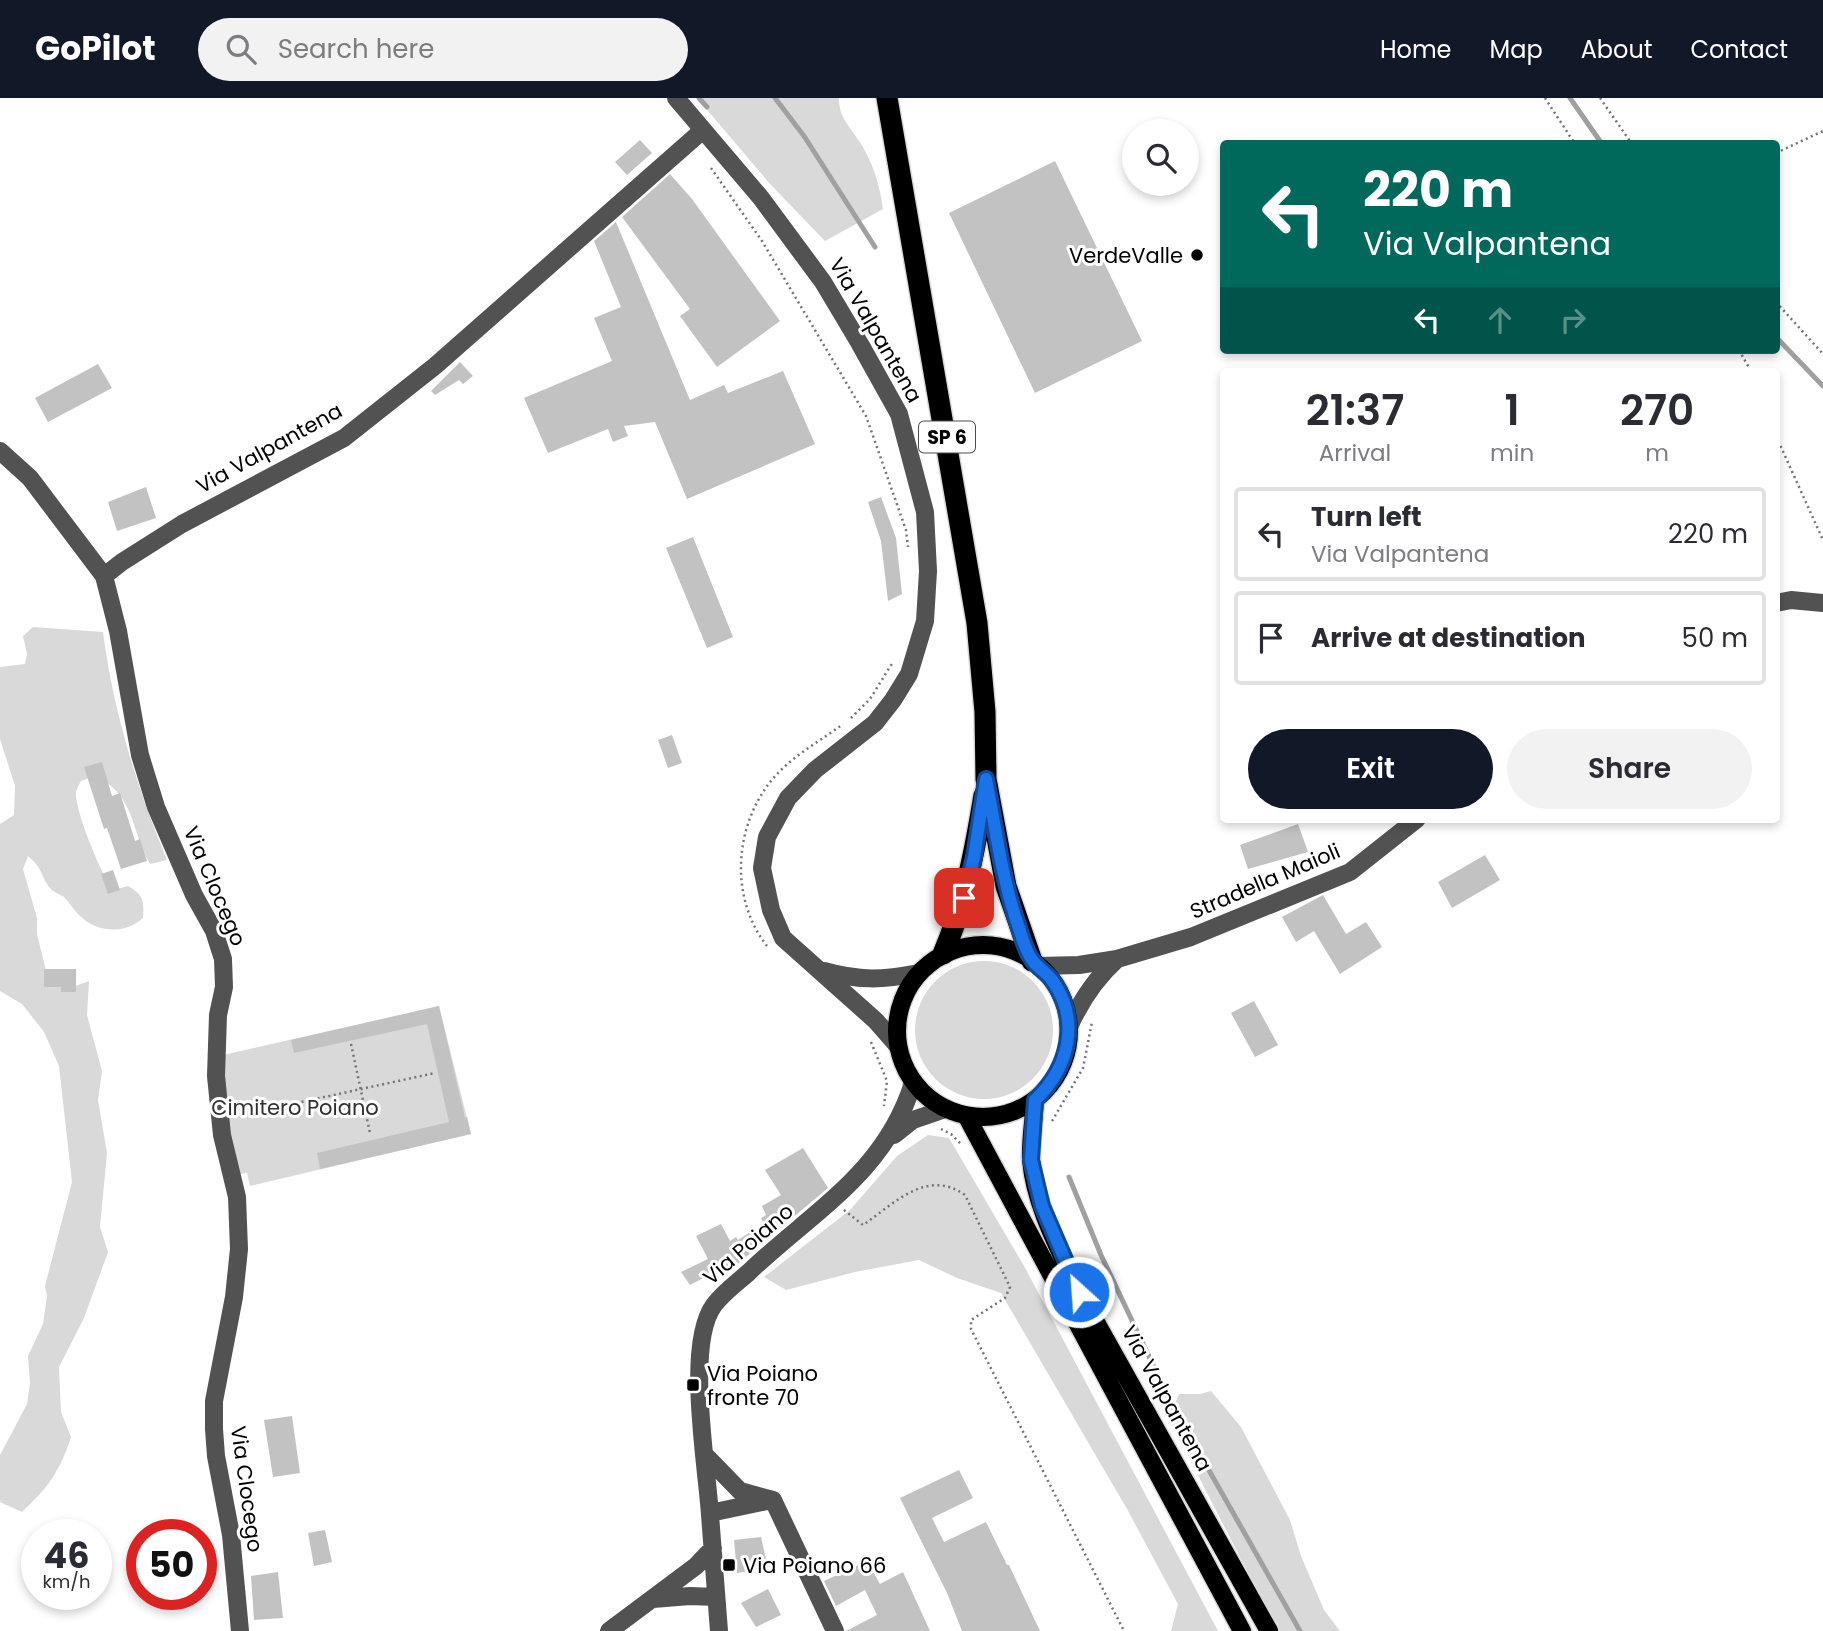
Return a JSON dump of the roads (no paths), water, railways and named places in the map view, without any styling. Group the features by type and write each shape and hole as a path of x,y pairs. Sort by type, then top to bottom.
{"highway":[{"name":"SP 6","path":"887,98 977,623 985,712 986,779"},
{"name":"Via Valpantena","path":"943,954 958,918 974,857 986,779"},
{"name":"Via Valpantena","path":"986,779 1006,886 1036,963"}],"main road":[{"name":"Via Valpantena","path":"988,945 1008,949 1036,963 1060,993 1069,1027 1068,1044 1061,1068 1047,1089 1035,1100 1014,1112 991,1118 967,1117 944,1109 927,1098 913,1083 903,1065 897,1045 899,1007 907,989 919,973 943,954 964,947 988,945"},
{"name":"Via Valpantena","path":"1035,1100 1031,1160 1052,1235 1079,1292 1269,1631"},
{"name":"Via Valpantena","path":"967,1117 1242,1631"}],"street":[{"name":"Via Valpantena","path":"676,98 698,136 761,198 823,282 899,414 925,512 928,571 925,621 909,674 875,723 815,770 788,798 767,837 762,868 771,910 783,938 801,957 820,970 876,1021 897,1045"},
{"name":"Via Valpantena","path":"104,576 182,524 305,461 353,431 435,366 538,273 698,136"},
{"name":"Via Clocego","path":"0,451 30,478 104,576 118,631 140,755 156,807 194,895 214,931 223,959 224,987 218,1015 216,1076 222,1135 236,1197 239,1249 234,1297 214,1401 214,1429 216,1457 231,1535 240,1631"},
{"path":"1780,602 1791,600 1823,603"},
{"name":"Stradella Maioli","path":"1036,963 1079,965 1117,959 1191,937 1350,872 1412,823"},
{"name":"Stradella Maioli","path":"1069,1027 1081,1001 1099,975 1117,959"},
{"name":"Via Valpantena","path":"820,970 854,979 884,979 919,973"},
{"name":"Via Poiano","path":"888,1140 905,1109 913,1083"},
{"name":"Via Poiano","path":"719,1631 700,1400 702,1341 714,1305 762,1259 834,1201 888,1140 913,1120 944,1109"},
{"path":"705,1454 740,1491 773,1500 835,1631"},
{"path":"710,1513 773,1500"},
{"path":"609,1631 696,1566 713,1548"},
{"path":"653,1599 716,1597"}],"waterway":[{"path":"699,98 707,107"},
{"path":"775,98 804,136 875,247"},
{"path":"1570,98 1599,140"},
{"path":"1780,341 1823,386"},
{"path":"1069,1177 1101,1255 1172,1405 1300,1631"}],"place":[{"name":"VerdeValle","path":"1197,255"},
{"name":"Via Poiano fronte 70","path":"693,1385"},
{"name":"Via Poiano 66","path":"729,1565"}],"park label":[{"name":"Cimitero Poiano","path":"295,1107"}]}
